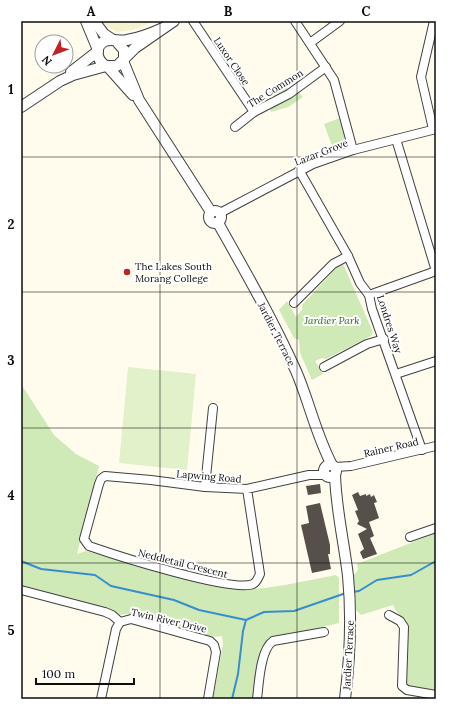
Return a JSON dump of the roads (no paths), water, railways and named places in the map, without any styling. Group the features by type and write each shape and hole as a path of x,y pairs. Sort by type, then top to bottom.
{"street":[{"path":"86,21 98,51 99,60 107,67"},
{"path":"94,21 104,34 122,46 123,60"},
{"path":"60,80 73,75 117,66 163,28 174,21"},
{"name":"Luxor Close","path":"193,21 254,112"},
{"path":"295,21 334,80 353,150"},
{"path":"310,43 340,21"},
{"path":"430,21 430,32"},
{"path":"434,21 430,32 421,77 435,129"},
{"path":"21,107 98,51 102,43 127,40 163,28"},
{"name":"Jardier Terrace","path":"123,60 139,100"},
{"name":"Jardier Terrace","path":"107,67 139,100 216,216 286,351 311,408 330,471 343,537 349,604 349,646 345,699"},
{"name":"The Common","path":"235,127 254,112 289,94 326,67"},
{"name":"Lazar Grove","path":"216,216 299,170 353,150 435,129"},
{"path":"369,295 436,271 396,139"},
{"name":"Londres Way","path":"299,170 348,256 360,283 369,295 372,309 384,339 422,450"},
{"path":"294,303 333,264 348,256"},
{"path":"324,367 367,344 384,339"},
{"path":"396,374 436,361"},
{"path":"205,487 213,408"},
{"name":"Rainer Road","path":"330,471 436,446"},
{"name":"Lapwing Road","path":"105,476 205,487 247,489 330,471"},
{"name":"Neddletail Crescent","path":"105,476 100,479 98,484 84,539 89,546 133,560 233,586 253,584 260,574 247,489"},
{"path":"410,536 436,528"},
{"name":"Twin River Drive","path":"21,590 104,612 112,615 120,622 131,619 208,640 213,643 216,652 208,699"},
{"path":"389,615 400,621 404,627 402,686 407,690 436,695"},
{"path":"101,699 116,629 120,622"},
{"path":"257,699 265,651 270,644 273,641 324,632"}],"waterway":[{"path":"21,561 41,569 95,575 111,586 174,600 199,610 246,620"},
{"path":"353,592 359,591 377,580 411,575 436,561"},
{"path":"232,699 238,674 243,631 246,620 264,612 294,611 346,593"}],"place":[{"name":"The Lakes South Morang College","path":"127,272"}],"park label":[{"name":"Jardier Park","path":"332,320"}]}
